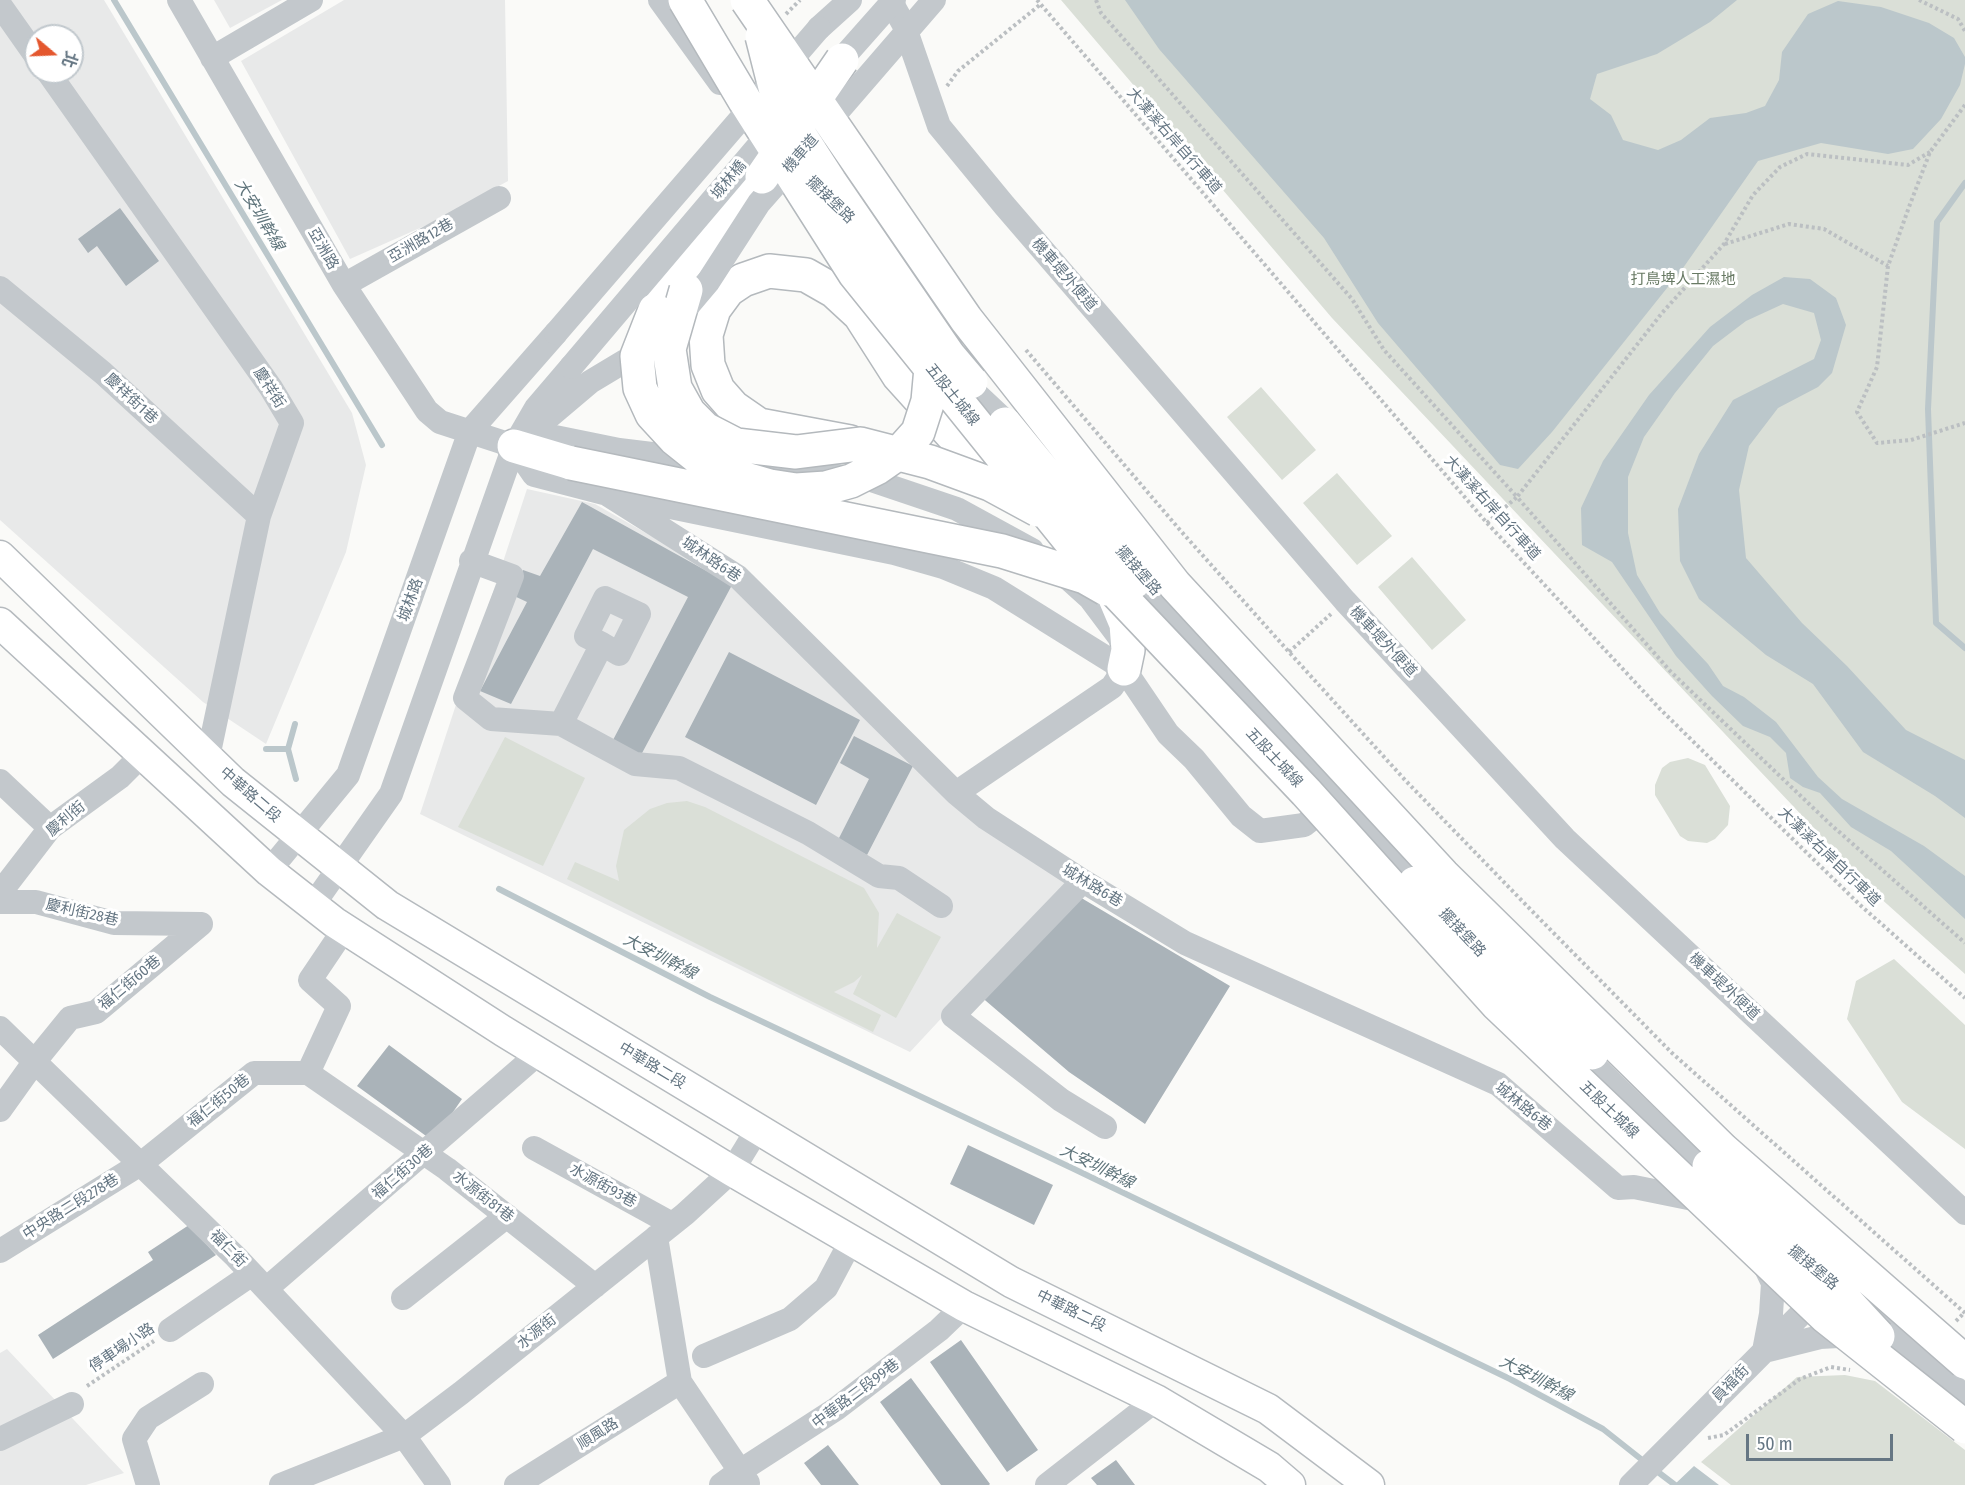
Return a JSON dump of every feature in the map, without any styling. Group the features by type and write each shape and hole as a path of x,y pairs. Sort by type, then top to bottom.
{"highway":[{"name":"五股土城線","path":"685,0 745,101 855,274 1083,557 1321,796 1497,1004 1826,1317 1965,1427"},
{"path":"709,0 822,188 915,319 932,359 928,401 918,432 900,452 877,468 851,481 826,488 788,488 725,473 700,459 675,439 652,414 640,388 637,356 655,310 678,273 762,177"},
{"path":"747,0 966,319 1175,585 1443,875 1680,1109 1723,1150 1965,1362"},
{"path":"764,0 762,36 779,103 836,192 949,356 1321,796"},
{"path":"842,60 686,290 669,349 675,388 689,413 705,429 736,445 796,452 860,444"},
{"path":"1126,659 1126,624 1109,584 974,459 898,375 860,315 834,291 806,275 769,271 743,280 728,290 714,309 706,335 708,365 718,390 733,407 759,425 860,444 930,462 990,484 1059,521 1133,579 1383,852 1824,1277 1868,1327 1925,1377 1965,1420"},
{"path":"514,446 571,463 1002,551 1085,578 1143,609 1190,642"},
{"path":"1824,1277 1877,1314 1940,1366 1965,1382"}],"main road":[{"name":"中華路二段","path":"0,556 233,782 387,905 1011,1282 1268,1409 1369,1485"},
{"path":"0,623 269,871 345,928 539,1053 732,1171 964,1306 1156,1400 1269,1467 1290,1485"}],"street":[{"name":"亞洲路","path":"179,0 344,285 427,411 440,422 514,446"},
{"path":"212,58 311,0"},
{"name":"擺接堡路","path":"660,0 699,57 755,128 832,239 954,373 1008,421 1321,796 1745,1211 1965,1396"},
{"path":"819,28 833,0"},
{"name":"城林橋","path":"556,333 819,28 850,0"},
{"name":"城林橋","path":"514,446 536,408 570,367 773,128 842,60 892,0"},
{"name":"機車堤外便道","path":"892,0 904,25 939,126 1011,214 1346,601 1565,839 1965,1213"},
{"name":"機車道","path":"680,316 708,282 759,203 934,0"},
{"path":"0,5 24,39"},
{"name":"慶祥街","path":"56,84 271,388 291,423 259,516 208,756"},
{"name":"亞洲路12巷","path":"344,285 499,198"},
{"name":"慶祥街1巷","path":"0,288 103,372 259,516"},
{"name":"城林路","path":"269,871 300,837 348,776 471,431 556,333"},
{"path":"313,905 391,794 471,561 514,446 590,382 626,361"},
{"path":"514,446 555,437 620,450 871,480 957,509 1041,555 1090,598 1126,659 1179,724 1194,759 1240,816 1260,831 1304,825 1321,796"},
{"path":"514,446 534,475 607,494 894,553 942,567 994,588 1126,659"},
{"name":"城林路6巷","path":"607,494 738,577 956,793 986,818 1083,881 1185,943 1498,1084 1618,1188 1634,1187 1745,1211"},
{"path":"471,561 512,576 465,698 491,719 561,724 635,764 679,768 808,833 879,876 899,878 941,906"},
{"path":"561,724 602,645"},
{"path":"956,793 1112,687 1126,659"},
{"name":"慶利街","path":"0,893 50,828 120,777 142,755"},
{"path":"0,780 50,828"},
{"path":"1083,881 954,1016 1061,1101 1105,1127"},
{"name":"慶利街28巷","path":"0,902 36,902 114,923 201,924"},
{"name":"福仁街60巷","path":"0,1110 34,1061 69,1018 96,1012 201,924"},
{"path":"308,1073 339,1006 310,980 345,928"},
{"name":"福仁街","path":"0,1028 142,1163 259,1282 404,1436 439,1485"},
{"name":"福仁街30巷","path":"170,1330 259,1282 425,1154 539,1053"},
{"name":"福仁街50巷","path":"142,1163 254,1073 308,1073"},
{"name":"水源街81巷","path":"308,1073 425,1154 595,1286"},
{"name":"水源街","path":"281,1485 404,1436 664,1231 732,1171 757,1130"},
{"path":"1634,1187 1674,1143"},
{"name":"水源街93巷","path":"534,1148 664,1231"},
{"name":"中央路二段278巷","path":"0,1251 142,1163"},
{"path":"1745,1211 1773,1283 1771,1314 1764,1351 1820,1337 1869,1334 1895,1339"},
{"path":"403,1298 507,1216"},
{"path":"664,1231 680,1382 737,1480"},
{"path":"704,1356 790,1319 826,1288 851,1240"},
{"name":"員福街","path":"1631,1485 1764,1351 1824,1277"},
{"name":"中華路二段99巷","path":"737,1480 836,1409 939,1330 964,1306"},
{"name":"順風路","path":"516,1485 680,1382"},
{"path":"148,1485 134,1439 148,1418 202,1384"},
{"path":"0,1439 80,1395"},
{"path":"1047,1485 1156,1400"}],"path":[{"path":"1096,0 1101,13 1352,299 1384,350 1671,672 1829,823 1965,943"},
{"path":"1919,0 1958,20 1965,32"},
{"path":"945,94 947,84 958,71 1039,2"},
{"name":"大漢溪右岸自行車道","path":"1039,2 1487,523 1659,708 1859,904 1965,998"},
{"path":"1965,105 1930,152 1888,266 1877,367 1857,412 1877,444 1911,440 1965,423"},
{"path":"1487,523 1517,497 1662,313 1724,244 1753,195 1780,167 1807,154 1877,164 1908,165 1930,152"},
{"path":"1724,244 1789,224 1824,229 1888,266"},
{"path":"1023,346 1180,530 1422,797 1672,1053 1965,1312"},
{"path":"1289,652 1324,620"},
{"name":"停車場小路","path":"80,1395 170,1330"},
{"path":"1674,1443 1725,1435 1800,1379 1831,1368 1851,1370"}],"shaded area":[{"path":"0,0 104,0 352,413 366,465 346,552 266,744 203,702 0,520"},
{"path":"214,0 282,0 230,28"},
{"path":"344,0 505,0 508,181 429,224 350,259 241,61"},
{"path":"1125,0 1737,0 1710,22 1657,54 1597,74 1590,99 1611,115 1623,140 1658,150 1681,140 1710,118 1746,113 1765,106 1779,80 1782,52 1808,14 1838,1 1881,7 1929,23 1954,38 1965,57 1965,64 1960,85 1941,119 1913,149 1888,154 1821,143 1758,161 1683,268 1552,432 1518,469 1500,465 1378,323 1324,238 1159,49"},
{"path":"1784,277 1810,279 1836,298 1846,325 1832,373 1818,387 1778,408 1749,446 1739,490 1746,558 1802,623 1847,666 1906,730 1965,760 1965,818 1935,796 1863,752 1813,684 1766,655 1699,599 1680,561 1678,509 1699,454 1733,400 1814,359 1821,340 1814,313 1783,304 1746,321 1713,346 1675,393 1644,437 1628,477 1628,533 1637,575 1660,613 1708,664 1723,686 1744,697 1776,722 1818,777 1842,799 1924,846 1965,876 1965,919 1891,851 1851,827 1820,793 1803,787 1790,778 1786,753 1770,737 1743,726 1712,696 1676,656 1612,562 1582,545 1581,508 1603,461 1649,395 1710,327 1752,295"},
{"path":"527,489 595,504 734,583 1068,882 910,1052 420,814"},
{"path":"7,1349 124,1473 86,1485 0,1485 0,1353"},
{"path":"1694,1466 1719,1485 1674,1485"}],"green space":[{"name":"打鳥埤人工濕地","path":"1061,0 1965,0 1965,974 1878,896 1332,318"},
{"path":"1261,387 1316,450 1282,480 1227,417"},
{"path":"1337,473 1392,536 1357,565 1303,503"},
{"path":"1412,557 1466,620 1432,650 1378,587"},
{"path":"505,737 585,778 543,866 458,827"},
{"path":"1688,758 1705,765 1730,806 1728,825 1715,839 1707,843 1688,841 1680,836 1655,795 1655,785 1662,768 1670,762"},
{"path":"687,801 705,807 864,888 879,913 877,948 897,913 941,937 896,1018 853,994 862,975 854,982 834,992 881,1015 873,1032 567,879 575,862 619,881 616,866 624,830 650,809 667,803"},
{"path":"1894,959 1965,1025 1965,1149 1902,1102 1847,1019 1856,981"},
{"path":"1845,1375 1875,1381 1965,1450 1965,1485 1731,1485 1701,1462 1797,1377"}],"building":[{"path":"120,208 159,261 126,286 97,246 88,253 78,239"},
{"path":"582,502 732,585 641,755 613,740 688,597 593,549 511,704 480,691 527,602 512,595 523,570 540,576"},
{"path":"729,652 860,720 816,805 685,737"},
{"path":"854,736 913,766 867,855 838,840 869,779 840,763"},
{"path":"1078,896 1230,986 1145,1124 1069,1072 979,995"},
{"path":"389,1045 462,1099 433,1141 357,1086"},
{"path":"968,1145 1053,1185 1034,1225 950,1184"},
{"path":"189,1225 216,1255 53,1359 38,1335 153,1260 148,1252"},
{"path":"961,1340 1038,1450 1007,1472 930,1362"},
{"path":"911,1378 989,1485 941,1485 880,1402"},
{"path":"828,1445 859,1485 821,1485 804,1463"},
{"path":"1116,1460 1135,1485 1097,1485 1091,1478"}],"waterway":[{"name":"大安圳幹線","path":"114,0 382,445"},
{"path":"1965,183 1937,222 1928,409 1936,623 1965,648"},
{"name":"大安圳幹線","path":"295,724 288,749 296,779"},
{"path":"266,749 288,749"},
{"name":"大安圳幹線","path":"499,889 710,997 1510,1379 1603,1429 1646,1463"},
{"name":"大安圳幹線","path":"1654,1469 1675,1485"}]}
